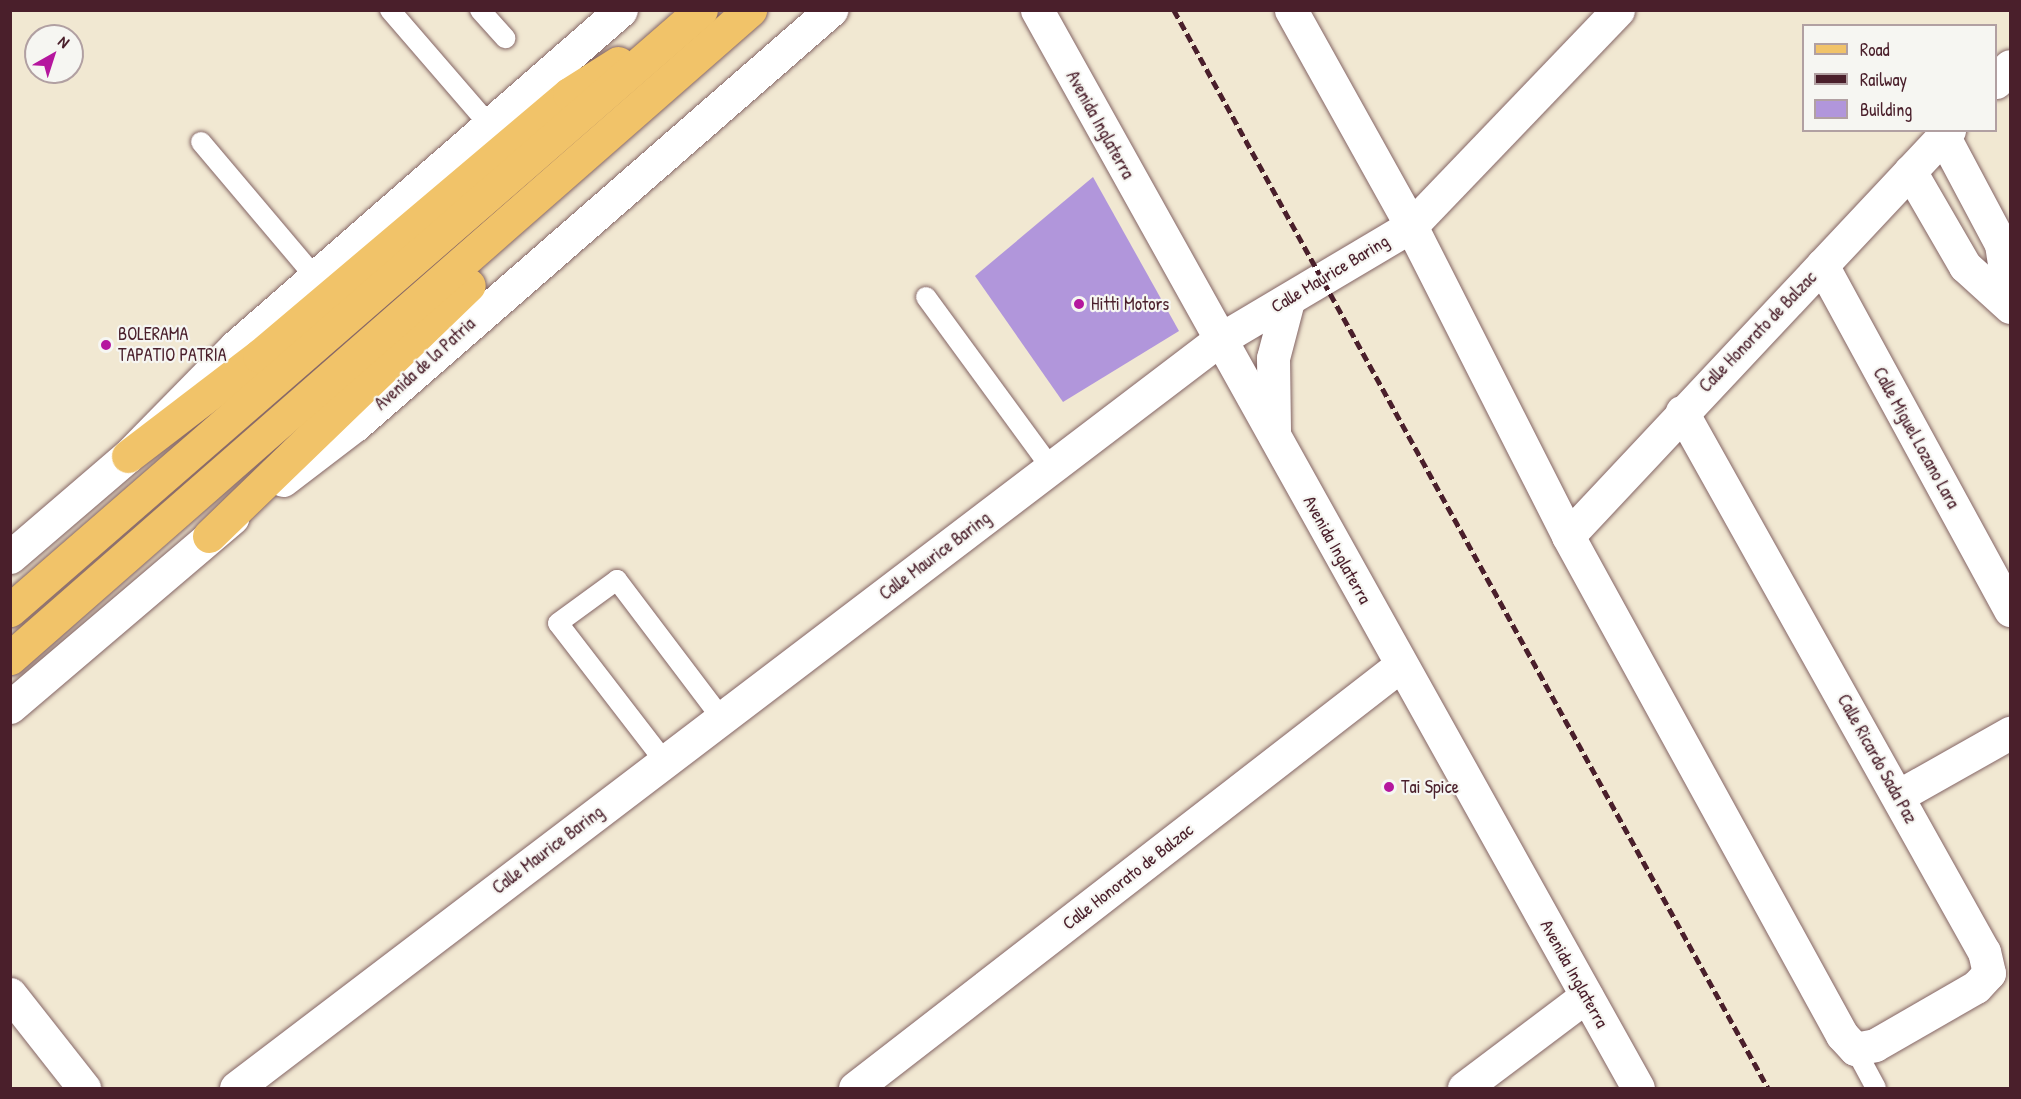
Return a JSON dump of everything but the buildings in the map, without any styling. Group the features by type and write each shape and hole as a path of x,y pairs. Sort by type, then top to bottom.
{"main road":[{"path":"128,456 260,356 569,94 701,10"},
{"path":"10,610 701,10"},
{"path":"10,658 750,10"},
{"path":"209,536 338,414 721,36"}],"street":[{"path":"10,557 128,456 236,347 491,127 621,10"},
{"name":"Avenida de la Patria","path":"10,707 209,536 355,425 831,10"},
{"name":"Avenida Inglaterra","path":"1036,10 1638,1089"},
{"path":"1291,10 1411,226 1568,536 1842,1035 1855,1049"},
{"name":"Calle Maurice Baring","path":"236,1089 1219,340 1411,226 1618,10"},
{"path":"1997,80 2010,66"},
{"path":"1947,134 2001,244 2010,305"},
{"name":"Calle Honorato de Balzac","path":"1568,536 1682,412 1947,134"},
{"path":"1910,171 1965,266 2010,305"},
{"name":"Calle Miguel Lozano Lara","path":"1822,265 2010,610"},
{"path":"1274,438 1274,358 1288,301"},
{"name":"Calle Ricardo Sada Paz","path":"1682,412 1984,952 1989,973 1976,987 1875,1045 1855,1049"},
{"name":"Calle Honorato de Balzac","path":"855,1089 1401,665"},
{"path":"1898,796 2010,733"},
{"path":"10,994 84,1089"},
{"path":"1464,1089 1586,996"}],"lane":[{"path":"390,10 491,127"},
{"path":"480,10 505,38"},
{"path":"201,142 316,278"},
{"path":"926,297 1051,468"},
{"path":"665,762 558,623 617,580 722,719"},
{"path":"1855,1049 1876,1089"}],"railway":[{"path":"1174,10 1768,1088"}],"place":[{"name":"Hitti Motors","path":"1079,304"},
{"name":"BOLERAMA TAPATIO PATRIA","path":"106,345"},
{"name":"Tai Spice","path":"1389,787"}]}
